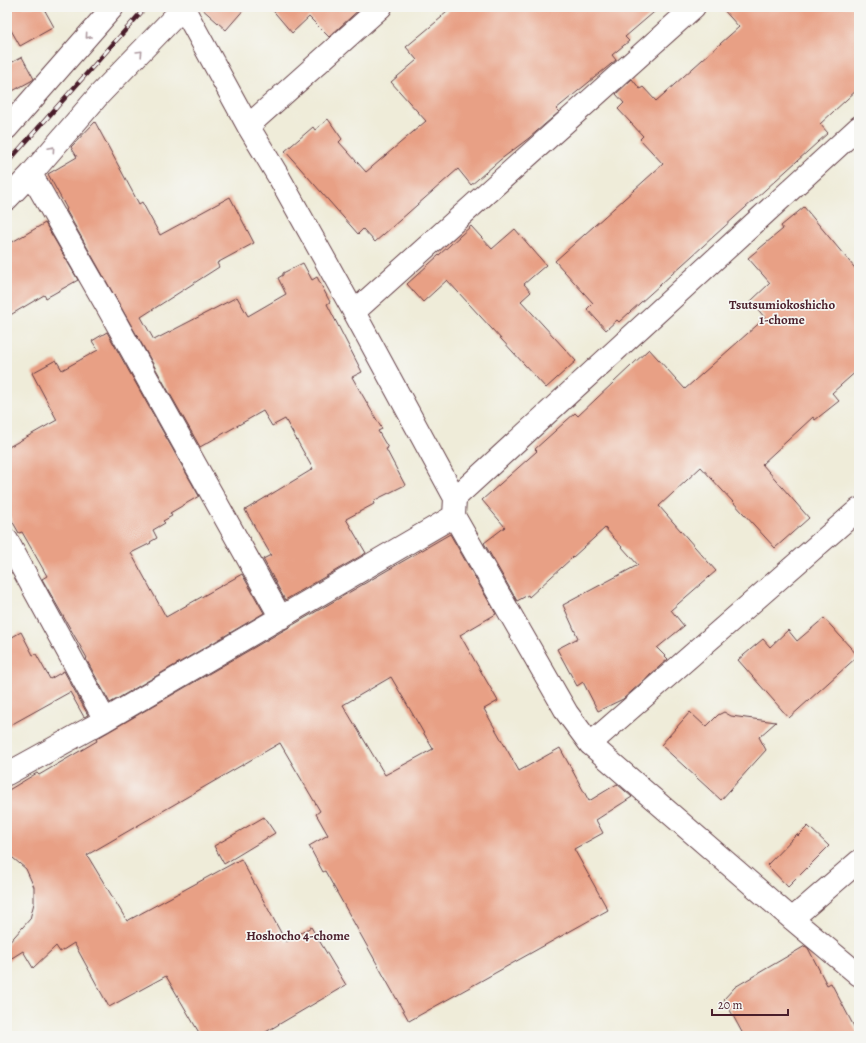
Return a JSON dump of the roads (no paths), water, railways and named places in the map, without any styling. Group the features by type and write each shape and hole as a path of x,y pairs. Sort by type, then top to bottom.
{"street":[{"path":"7,128 113,7"},
{"path":"7,199 31,174 99,95 183,7 248,126 280,179 354,312 455,507 568,713 590,744 859,975"},
{"path":"248,126 381,7"},
{"path":"354,312 694,7"},
{"path":"7,774 105,720 281,618 455,507 859,127"},
{"path":"31,174 109,310 281,618"},
{"path":"590,744 859,509"},
{"path":"7,540 105,720"},
{"path":"792,919 859,861"}],"railway":[{"path":"7,163 146,7"}],"district":[{"name":"Tsutsumiokoshicho 1-chome","path":"782,312"},
{"name":"Hoshocho 4-chome","path":"298,935"}]}
